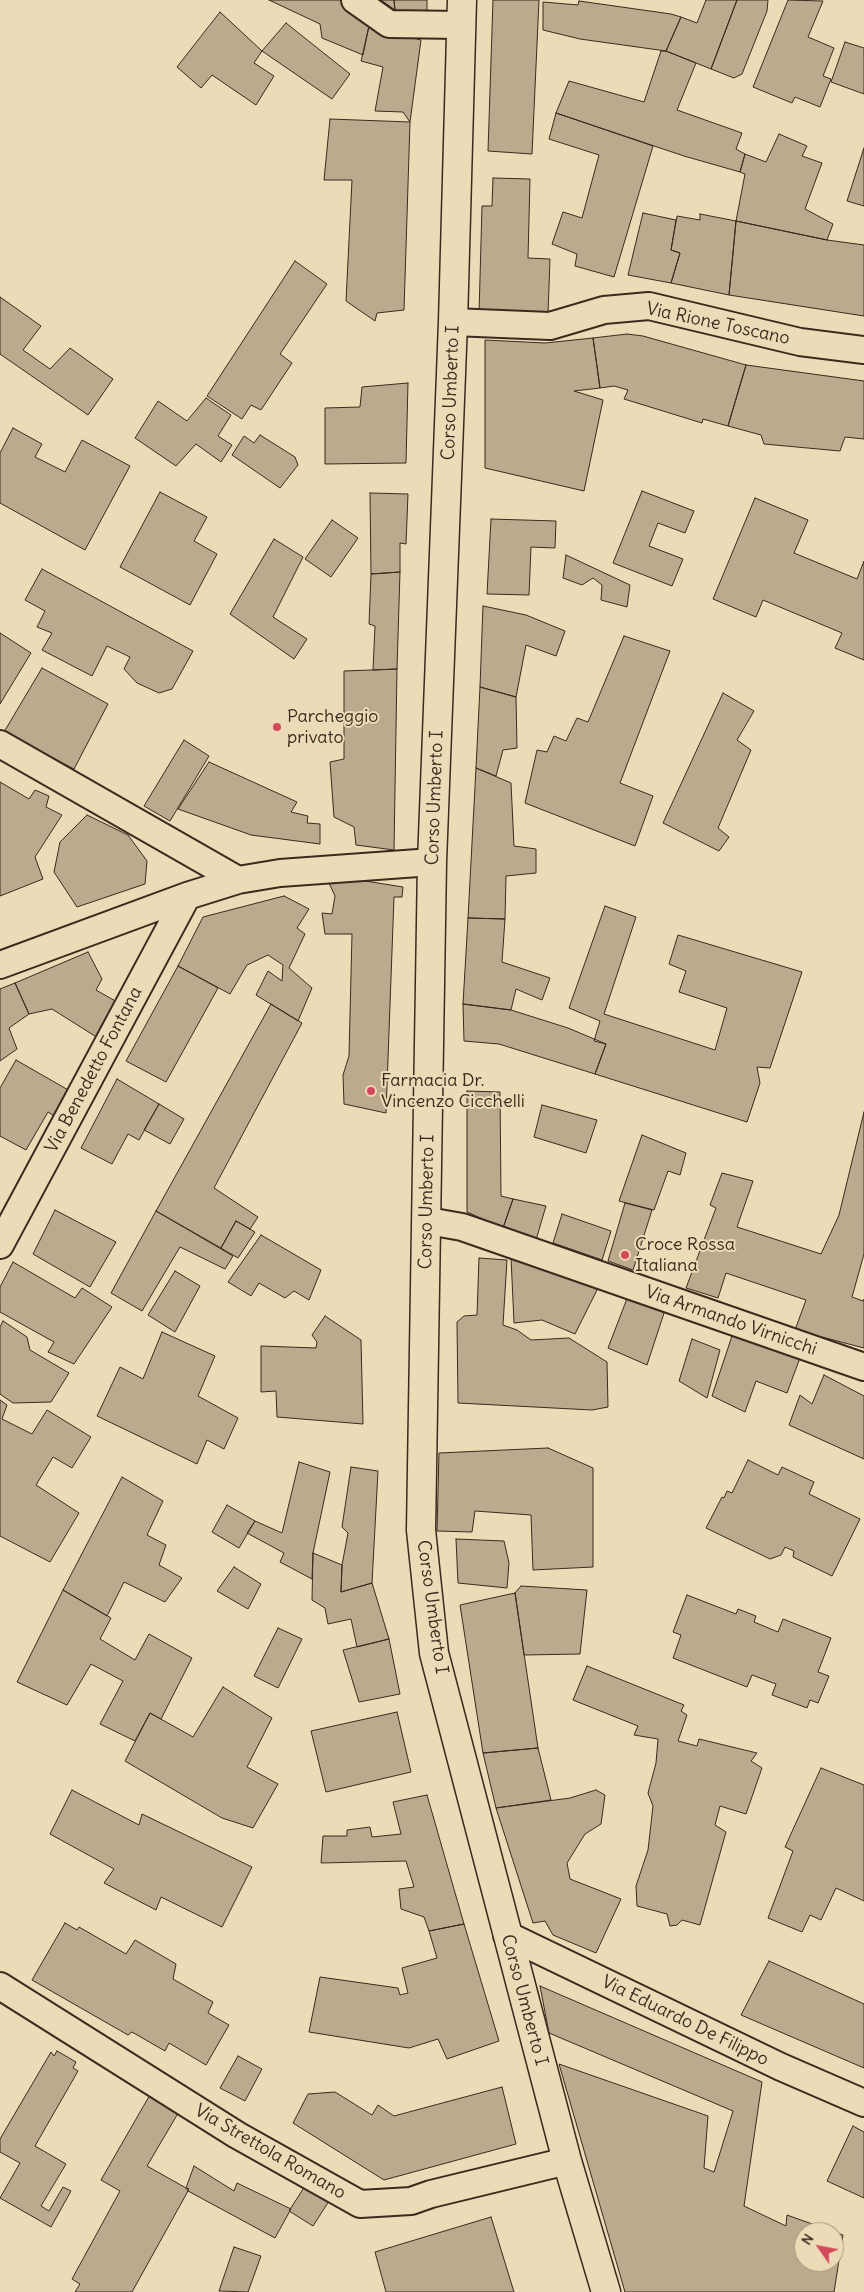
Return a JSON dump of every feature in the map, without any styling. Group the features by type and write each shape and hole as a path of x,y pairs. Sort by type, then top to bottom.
{"main road":[{"name":"Corso Umberto I","path":"461,12 453,322 432,862 428,1221 421,1530 434,1653 566,2161 606,2292"}],"street":[{"path":"355,0 389,24 461,12"},
{"name":"Via Rione Toscano","path":"453,322 550,326 604,310 649,306 800,342 864,350"},
{"path":"0,744 238,880"},
{"path":"0,965 187,896 238,880 280,873 432,862"},
{"name":"Via Benedetto Fontana","path":"0,1245 187,896"},
{"name":"Via Armando Virnicchi","path":"428,1221 462,1227 864,1367"},
{"name":"Via Eduardo De Filippo","path":"507,1935 781,2067 864,2103"},
{"name":"Via Strettola Romano","path":"0,1986 237,2134 360,2204 411,2201 431,2194 566,2161"}],"building":[{"path":"269,0 345,0 372,20 363,55 322,38 320,24"},
{"path":"381,0 394,0 395,10"},
{"path":"394,0 427,0 427,15 395,10"},
{"path":"493,0 539,0 532,154 488,151"},
{"path":"706,0 737,0 711,69 666,51 681,17 697,23"},
{"path":"737,0 768,0 767,11 742,74 734,78 711,69"},
{"path":"788,0 823,1 808,37 834,48 823,76 831,79 820,107 795,97 792,103 753,87"},
{"path":"579,1 681,17 666,51 580,39 543,30 543,2 578,5"},
{"path":"220,12 262,51 254,63 274,76 256,105 212,75 201,88 177,67"},
{"path":"286,23 350,74 332,99 262,51"},
{"path":"369,26 421,40 410,122 403,112 375,111 383,67 361,61"},
{"path":"845,42 864,48 864,94 831,82"},
{"path":"661,51 666,51 696,63 677,110 742,133 736,149 745,154 740,172 684,156 556,113 569,81 644,102"},
{"path":"556,113 653,146 614,277 575,266 577,254 552,244 563,212 582,218 599,155 549,139"},
{"path":"330,119 410,122 404,310 377,313 375,321 346,301 352,180 324,180"},
{"path":"779,134 807,146 802,156 822,163 805,209 833,224 827,240 736,221 745,174 740,172 745,154 766,162"},
{"path":"864,148 864,206 847,201"},
{"path":"493,178 530,179 528,258 550,259 548,314 479,314 482,206 492,206"},
{"path":"643,213 676,220 671,250 680,253 671,283 628,275"},
{"path":"700,214 736,221 729,295 671,283 680,253 671,250 677,216 700,220"},
{"path":"736,221 827,240 864,245 864,316 729,295"},
{"path":"295,261 327,284 280,354 292,363 261,410 251,405 242,419 207,396"},
{"path":"0,297 41,326 23,350 50,369 70,348 113,379 88,415 0,354"},
{"path":"627,334 643,336 746,365 728,426 703,419 702,423 624,399 628,390 614,386 600,388 593,338"},
{"path":"593,338 600,388 574,391 603,400 584,491 485,468 485,340 545,343"},
{"path":"746,365 864,381 864,439 845,437 840,451 764,444 761,435 728,426"},
{"path":"408,383 406,463 325,464 325,408 360,407 362,387"},
{"path":"206,398 231,415 218,436 232,445 221,462 196,444 176,466 135,438 158,401 187,421"},
{"path":"13,428 42,444 35,457 65,472 82,440 130,466 85,550 0,503 0,453"},
{"path":"260,435 295,457 298,465 280,488 232,455 244,436 254,443"},
{"path":"642,491 694,511 685,533 658,523 649,546 683,559 672,586 613,563"},
{"path":"160,492 207,517 194,541 217,554 190,605 120,567"},
{"path":"370,493 408,494 406,544 400,543 400,572 371,574"},
{"path":"755,498 808,520 794,553 857,579 864,561 864,660 835,648 842,633 763,600 756,617 713,599"},
{"path":"491,519 556,521 555,548 531,547 529,595 487,594"},
{"path":"332,520 358,538 331,577 305,559"},
{"path":"274,539 303,557 273,617 307,639 294,659 230,614"},
{"path":"566,555 630,585 627,607 601,600 602,585 593,578 582,585 563,578"},
{"path":"42,569 193,651 172,689 159,693 137,683 124,669 130,657 107,646 92,676 42,650 52,633 37,627 45,611 25,600"},
{"path":"400,572 397,669 373,670 375,626 369,624 371,574"},
{"path":"483,606 526,615 565,631 556,656 526,645 516,697 480,687"},
{"path":"0,633 31,653 0,704"},
{"path":"624,636 670,651 620,783 653,796 635,846 525,803 537,750 547,752 554,736 566,741 577,718 588,722"},
{"path":"42,668 108,704 74,769 4,732"},
{"path":"397,669 394,850 356,845 354,827 334,817 330,762 344,759 344,671"},
{"path":"480,687 516,697 517,748 503,750 496,776 476,768"},
{"path":"723,693 754,711 737,740 751,750 718,828 729,837 719,851 663,823"},
{"path":"184,740 209,756 170,821 144,806"},
{"path":"209,762 297,802 291,812 308,816 307,823 320,824 320,844 251,835 178,809"},
{"path":"476,768 511,783 514,846 536,849 536,873 506,876 505,919 468,918"},
{"path":"0,782 29,799 35,790 49,796 46,807 62,815 35,857 43,879 0,896"},
{"path":"87,815 128,835 147,861 145,884 77,907 54,872 60,842"},
{"path":"359,880 403,887 402,897 394,897 386,1113 344,1104 343,1075 349,1056 352,934 325,934 322,913 332,914 335,896 329,883"},
{"path":"284,896 309,909 297,928 305,934 289,968 312,988 298,1021 256,995 268,971 282,981 283,965 268,955 247,965 230,994 178,966 203,917"},
{"path":"605,906 636,917 604,1014 715,1050 727,1008 679,992 686,971 669,964 678,935 802,972 770,1068 757,1067 760,1083 747,1122 595,1074 606,1044 594,1041 600,1021 569,1008"},
{"path":"468,918 505,919 502,962 550,978 542,1000 516,989 511,1010 463,1004"},
{"path":"88,952 102,979 96,990 117,1002 98,1038 52,1009 29,1014 15,983"},
{"path":"178,966 218,988 166,1082 126,1061"},
{"path":"15,983 29,1014 9,1028 17,1049 0,1061 0,989"},
{"path":"271,1004 302,1023 214,1188 258,1217 250,1229 236,1221 221,1248 156,1211"},
{"path":"463,1004 511,1010 568,1028 606,1044 595,1074 499,1044 464,1041"},
{"path":"16,1060 70,1091 56,1117 48,1112 26,1150 0,1136 0,1088"},
{"path":"117,1079 159,1104 139,1140 128,1134 112,1164 81,1148"},
{"path":"467,1091 500,1092 501,1196 513,1199 503,1228 467,1212"},
{"path":"159,1104 184,1119 170,1144 144,1130"},
{"path":"542,1105 597,1120 586,1153 534,1137"},
{"path":"864,1112 864,1254 852,1297 863,1301 864,1299 864,1348 795,1330 806,1300 726,1273 718,1298 686,1288 716,1208 710,1205 722,1173 753,1181 737,1227 821,1254 839,1215"},
{"path":"642,1135 686,1153 680,1175 668,1171 654,1210 619,1201"},
{"path":"513,1199 546,1206 536,1240 503,1228"},
{"path":"625,1203 652,1210 633,1270 608,1261"},
{"path":"55,1210 116,1242 90,1287 33,1254"},
{"path":"156,1211 233,1256 225,1269 180,1247 142,1311 111,1293"},
{"path":"562,1214 611,1231 602,1260 553,1243"},
{"path":"236,1221 255,1232 238,1258 221,1248"},
{"path":"261,1235 321,1270 309,1300 294,1291 285,1298 259,1283 251,1296 228,1282"},
{"path":"511,1257 599,1286 575,1334 542,1320 514,1323"},
{"path":"479,1258 507,1260 503,1325 517,1330 531,1340 569,1338 607,1362 608,1407 592,1410 458,1403 457,1322 464,1316 477,1315"},
{"path":"13,1262 75,1298 82,1288 112,1307 74,1364 48,1352 54,1342 0,1312 0,1287"},
{"path":"175,1271 200,1286 175,1332 148,1315"},
{"path":"628,1296 665,1310 647,1365 608,1348"},
{"path":"325,1316 361,1340 363,1424 277,1417 276,1391 261,1392 261,1346 316,1348 317,1342 312,1335"},
{"path":"3,1321 27,1337 30,1350 69,1373 51,1402 13,1403 0,1394 0,1327"},
{"path":"734,1330 801,1355 787,1393 756,1381 745,1412 712,1396"},
{"path":"162,1332 215,1356 198,1396 238,1418 224,1449 207,1440 197,1464 97,1416 120,1367 143,1379"},
{"path":"692,1339 720,1350 707,1398 679,1381"},
{"path":"824,1375 864,1396 864,1459 789,1425 800,1395 812,1404"},
{"path":"0,1400 7,1405 2,1419 32,1434 47,1410 91,1437 72,1468 53,1457 36,1485 79,1513 50,1562 0,1536"},
{"path":"548,1448 593,1468 593,1567 533,1570 531,1515 475,1511 472,1532 437,1531 439,1453"},
{"path":"748,1460 778,1475 782,1467 814,1482 809,1494 860,1519 832,1576 793,1557 794,1551 785,1547 781,1555 770,1559 706,1528 722,1497 724,1498 727,1491 732,1493"},
{"path":"299,1462 330,1472 313,1553 312,1579 280,1562 284,1553 247,1533 255,1521 282,1533"},
{"path":"351,1467 378,1471 372,1583 341,1592 342,1565 348,1533 342,1527"},
{"path":"122,1477 163,1501 147,1535 166,1545 159,1565 182,1578 165,1602 124,1582 107,1616 63,1590"},
{"path":"227,1505 255,1521 239,1548 212,1532"},
{"path":"456,1539 504,1541 509,1563 507,1588 458,1583"},
{"path":"313,1553 342,1565 341,1592 372,1583 389,1639 357,1647 351,1619 328,1624 325,1608 312,1600"},
{"path":"234,1567 261,1584 248,1609 217,1591"},
{"path":"521,1586 587,1590 580,1654 524,1655 515,1593"},
{"path":"63,1590 111,1618 100,1639 135,1660 149,1634 192,1658 161,1719 150,1713 135,1741 100,1724 123,1681 91,1664 67,1705 17,1682"},
{"path":"515,1593 538,1748 483,1753 460,1605"},
{"path":"687,1595 736,1614 738,1609 756,1616 754,1622 778,1632 783,1619 831,1638 818,1672 829,1676 818,1703 810,1700 807,1708 772,1695 776,1684 752,1675 747,1687 673,1658 681,1635 673,1632"},
{"path":"278,1628 302,1639 278,1688 254,1676"},
{"path":"389,1639 400,1694 359,1702 343,1650"},
{"path":"587,1666 684,1705 681,1711 687,1715 678,1741 697,1746 699,1739 757,1753 751,1761 762,1768 746,1814 720,1806 715,1825 726,1832 700,1925 682,1920 677,1925 670,1926 667,1914 637,1906 636,1886 648,1850 653,1806 648,1793 656,1763 658,1739 634,1735 638,1726 573,1700"},
{"path":"223,1687 272,1718 247,1767 278,1784 253,1828 222,1818 125,1761 150,1713 193,1737"},
{"path":"397,1712 411,1772 326,1792 311,1731"},
{"path":"538,1748 551,1800 496,1808 483,1753"},
{"path":"821,1768 864,1785 864,1901 836,1888 821,1920 810,1915 802,1932 768,1918 793,1851 785,1847"},
{"path":"72,1790 139,1825 142,1814 252,1867 222,1927 161,1897 156,1910 104,1883 114,1869 50,1834"},
{"path":"596,1790 605,1795 601,1824 585,1834 567,1863 570,1879 621,1899 596,1953 553,1935 545,1921 533,1923 496,1808 570,1798"},
{"path":"427,1795 464,1924 429,1931 424,1917 401,1909 399,1889 414,1887 406,1861 321,1863 323,1836 347,1836 347,1830 370,1827 372,1837 401,1834 393,1802"},
{"path":"65,1923 77,1930 79,1927 126,1954 135,1940 176,1964 173,1979 213,2002 208,2013 229,2025 206,2065 169,2043 165,2051 132,2032 128,2035 32,1980"},
{"path":"464,1924 499,2041 447,2059 438,2039 409,2048 309,2032 320,1977 398,1988 400,1995 408,1993 402,1968 437,1958 429,1931"},
{"path":"769,1961 864,2004 864,2068 741,2015"},
{"path":"540,1986 762,2082 744,2206 786,2226 787,2215 807,2222 794,2222 794,2272 837,2272 834,2292 625,2292 559,2064 708,2116 704,2168 714,2172 733,2111 549,2033"},
{"path":"57,2051 76,2062 73,2068 78,2071 35,2146 66,2164 41,2206 49,2211 63,2187 71,2191 51,2227 0,2198 20,2163 0,2152 0,2139 51,2052 54,2056"},
{"path":"238,2056 262,2069 245,2101 220,2088"},
{"path":"502,2087 516,2144 384,2180 293,2123 308,2094 335,2092 372,2115 378,2105 394,2116"},
{"path":"151,2093 180,2110 147,2166 186,2188 188,2191 132,2292 75,2292 80,2284 72,2279 120,2191 101,2180"},
{"path":"853,2126 864,2132 864,2198 827,2181"},
{"path":"194,2166 234,2191 237,2183 291,2209 275,2238 188,2191 189,2189 186,2188"},
{"path":"305,2186 329,2201 313,2226 289,2211"},
{"path":"491,2217 514,2292 386,2292 375,2252"},
{"path":"234,2247 261,2256 248,2292 219,2291"}],"place":[{"name":"Parcheggio privato","path":"277,727"},
{"name":"Farmacia Dr. Vincenzo Cicchelli","path":"371,1091"},
{"name":"Croce Rossa Italiana","path":"625,1255"}]}
